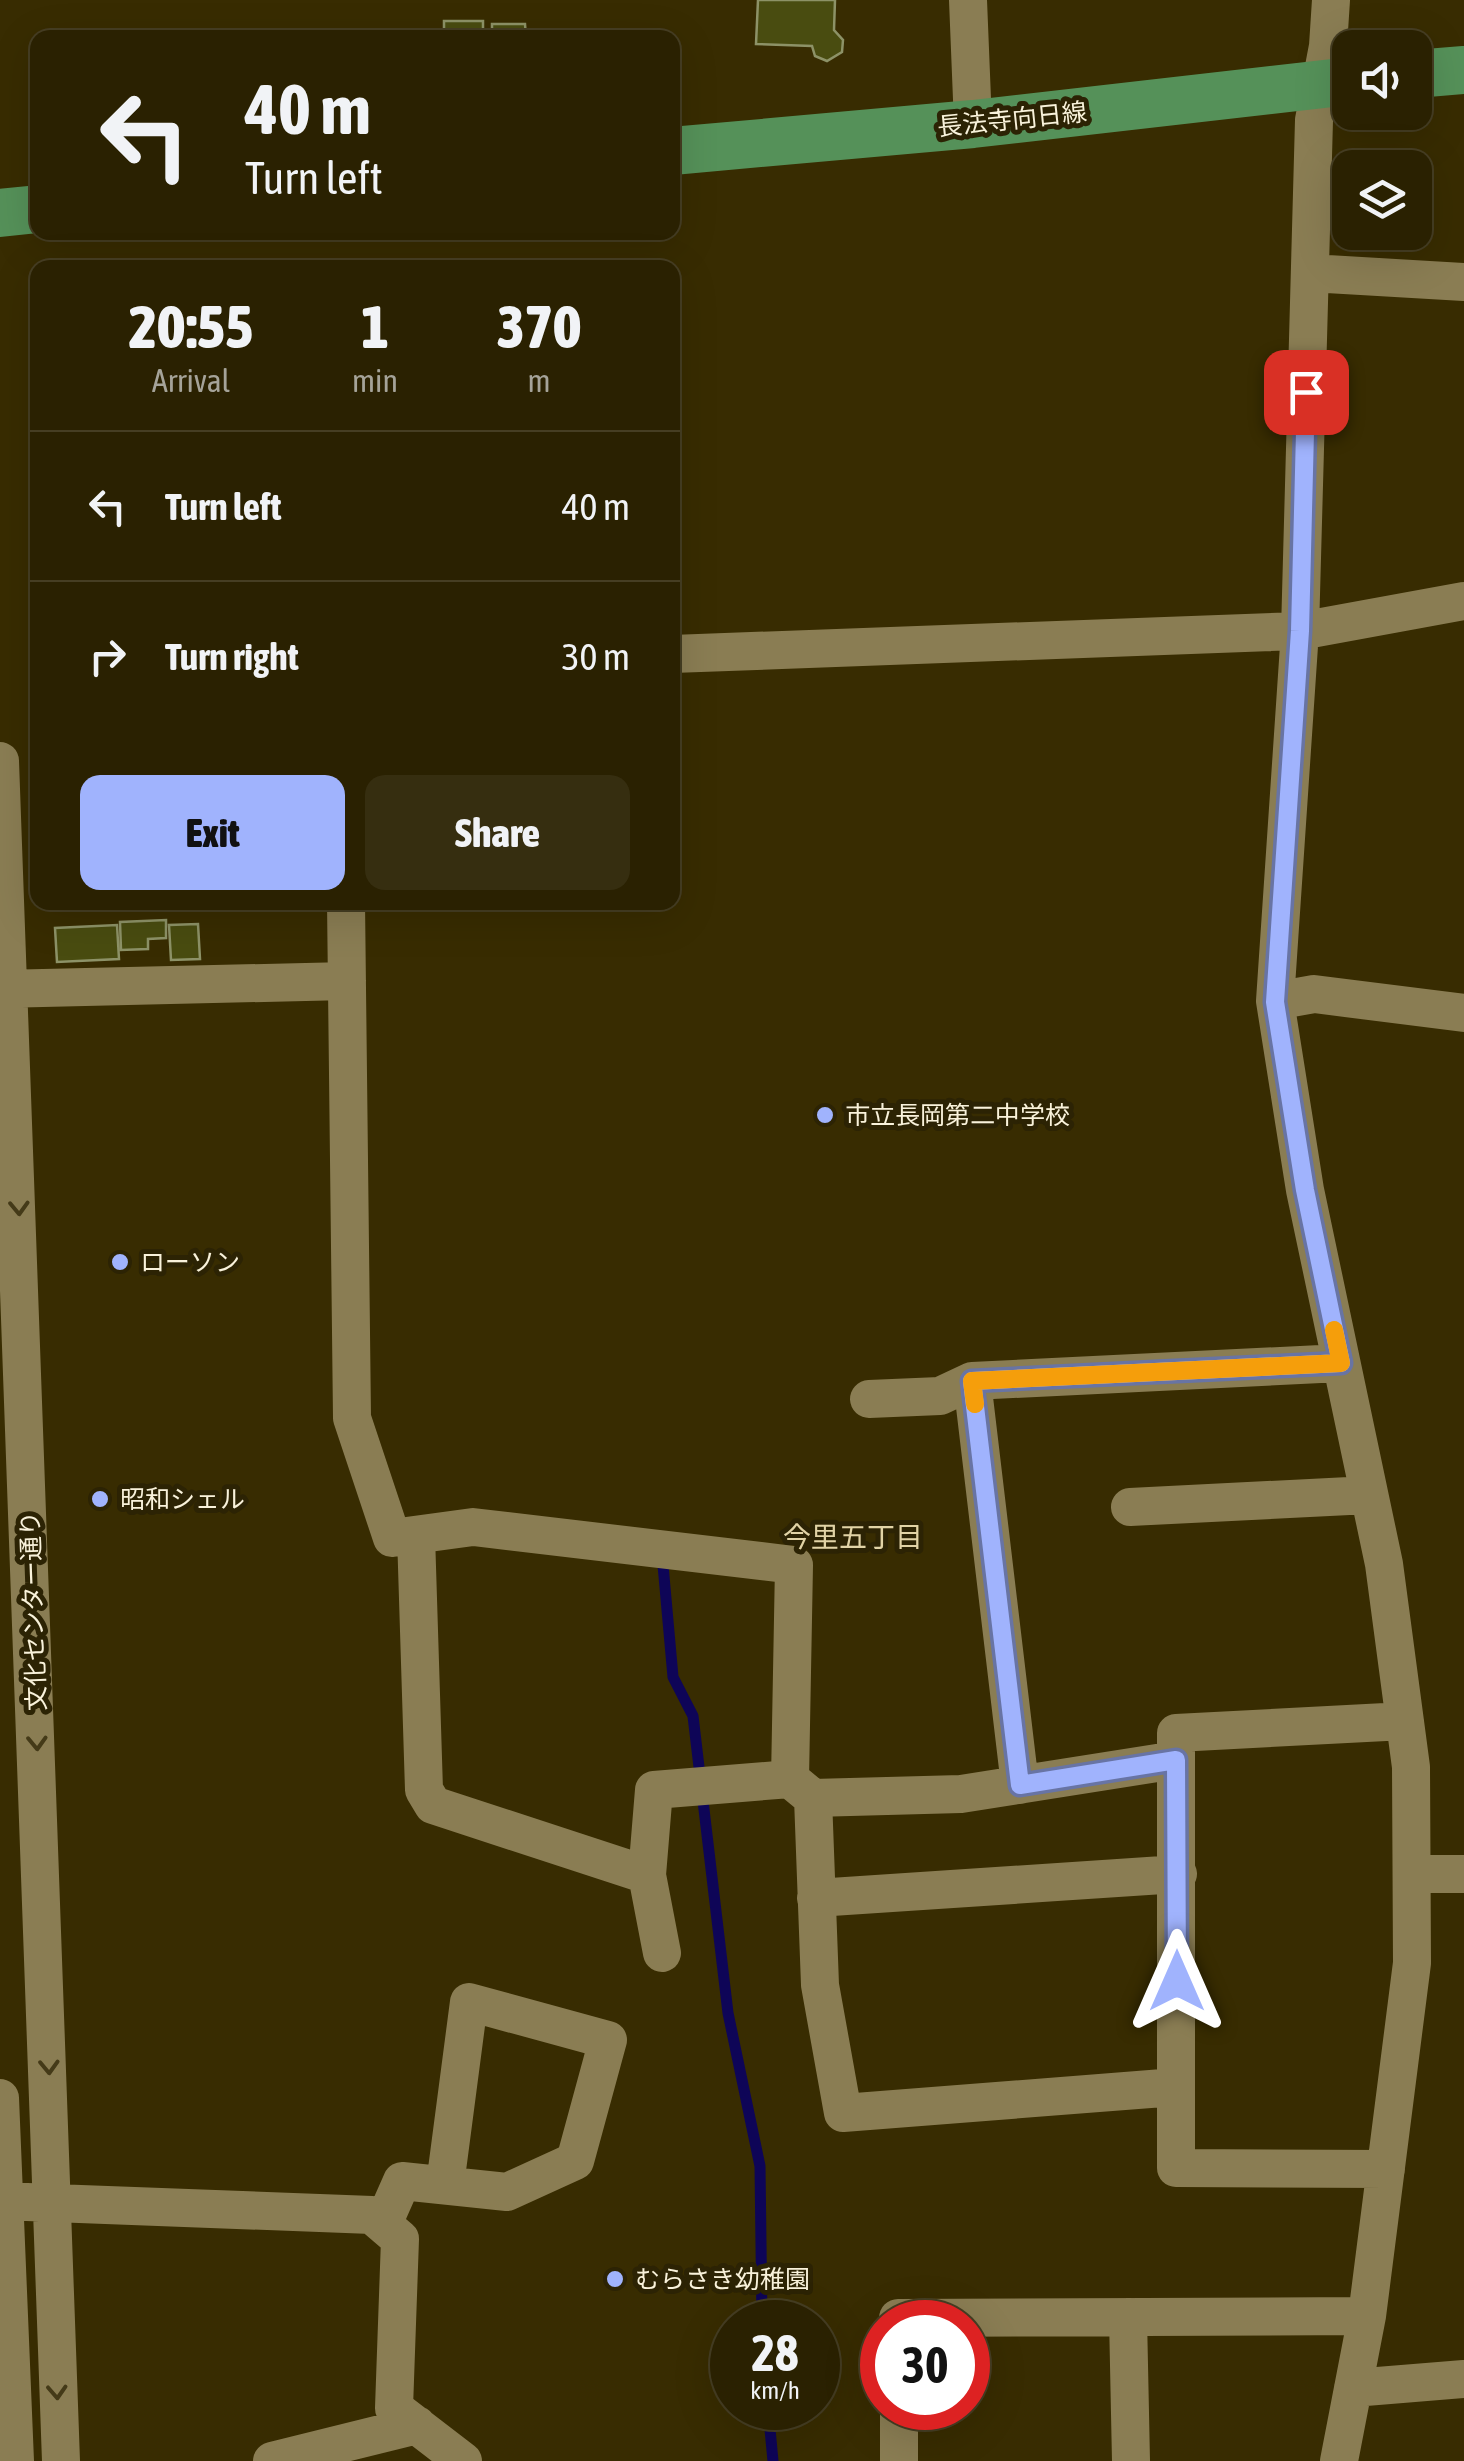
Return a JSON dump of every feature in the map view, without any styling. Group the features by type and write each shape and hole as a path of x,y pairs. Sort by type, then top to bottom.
{"main road":[{"path":"1432,73 1464,70"},
{"name":"長法寺向日線","path":"680,150 973,124 1332,83"},
{"path":"0,213 30,209"}],"street":[{"path":"968,0 973,124"},
{"path":"1331,0 1333,30"},
{"path":"1332,90 1314,120 1300,631 1275,1002 1305,1190 1369,1494 1405,1721 1411,1768 1412,1874 1412,1962 1367,2316 1338,2461"},
{"path":"1310,273 1464,282"},
{"path":"680,654 1300,631 1464,601"},
{"name":"文化センター通り","path":"0,761 5,989 61,2461"},
{"path":"346,910 352,1418 392,1538 473,1527 794,1565 802,1789 816,1898 820,1985 843,2113 1176,2087"},
{"path":"5,989 347,981"},
{"path":"1275,1002 1314,994 1464,1013"},
{"path":"869,1399 940,1396 972,1381 1341,1363"},
{"path":"972,1381 1020,1785"},
{"path":"1130,1506 1369,1494"},
{"path":"416,1535 424,1790 433,1805 647,1875"},
{"path":"1386,2168 1176,2168 1176,1733 1405,1721"},
{"path":"662,1953 647,1875 654,1790 961,1794 1176,1760"},
{"path":"816,1898 1178,1874"},
{"path":"1412,1874 1464,1874"},
{"path":"383,2224 402,2180 444,2185 506,2192 575,2161 608,2040 468,2002 444,2185"},
{"path":"0,2098 15,2461"},
{"path":"2,2201 372,2216 400,2239 394,2408 463,2461"},
{"path":"990,2318 1367,2316"},
{"path":"1128,2317 1131,2461"},
{"path":"1352,2388 1464,2380"},
{"path":"272,2461 417,2425"},
{"path":"898,2430 899,2461"}],"building":[{"path":"758,0 835,0 834,30 843,40 842,52 827,61 815,56 812,46 756,44"},
{"path":"444,21 483,21 483,30 444,30"},
{"path":"492,24 525,24 525,30 492,30"},
{"path":"166,920 166,938 148,939 148,949 121,950 120,922"},
{"path":"198,924 200,959 171,960 169,925"},
{"path":"117,925 119,959 57,962 55,928"}],"waterway":[{"path":"663,1565 673,1677 693,1716 728,2013 760,2166 762,2300"},
{"path":"770,2430 773,2461"}],"slow traffic":[{"path":"975,1404 972,1381 1341,1363 1334,1330"}],"place":[{"name":"市立長岡第二中学校","path":"825,1115"},
{"name":"ローソン","path":"120,1262"},
{"name":"昭和シェル","path":"100,1499"},
{"name":"むらさき幼稚園","path":"615,2279"}],"district":[{"name":"今里五丁目","path":"853,1537"}],"route":[{"path":"1177,1981 1176,1760 1020,1785 972,1381 1341,1363 1305,1190 1275,1002 1300,631 1306,392"}]}
